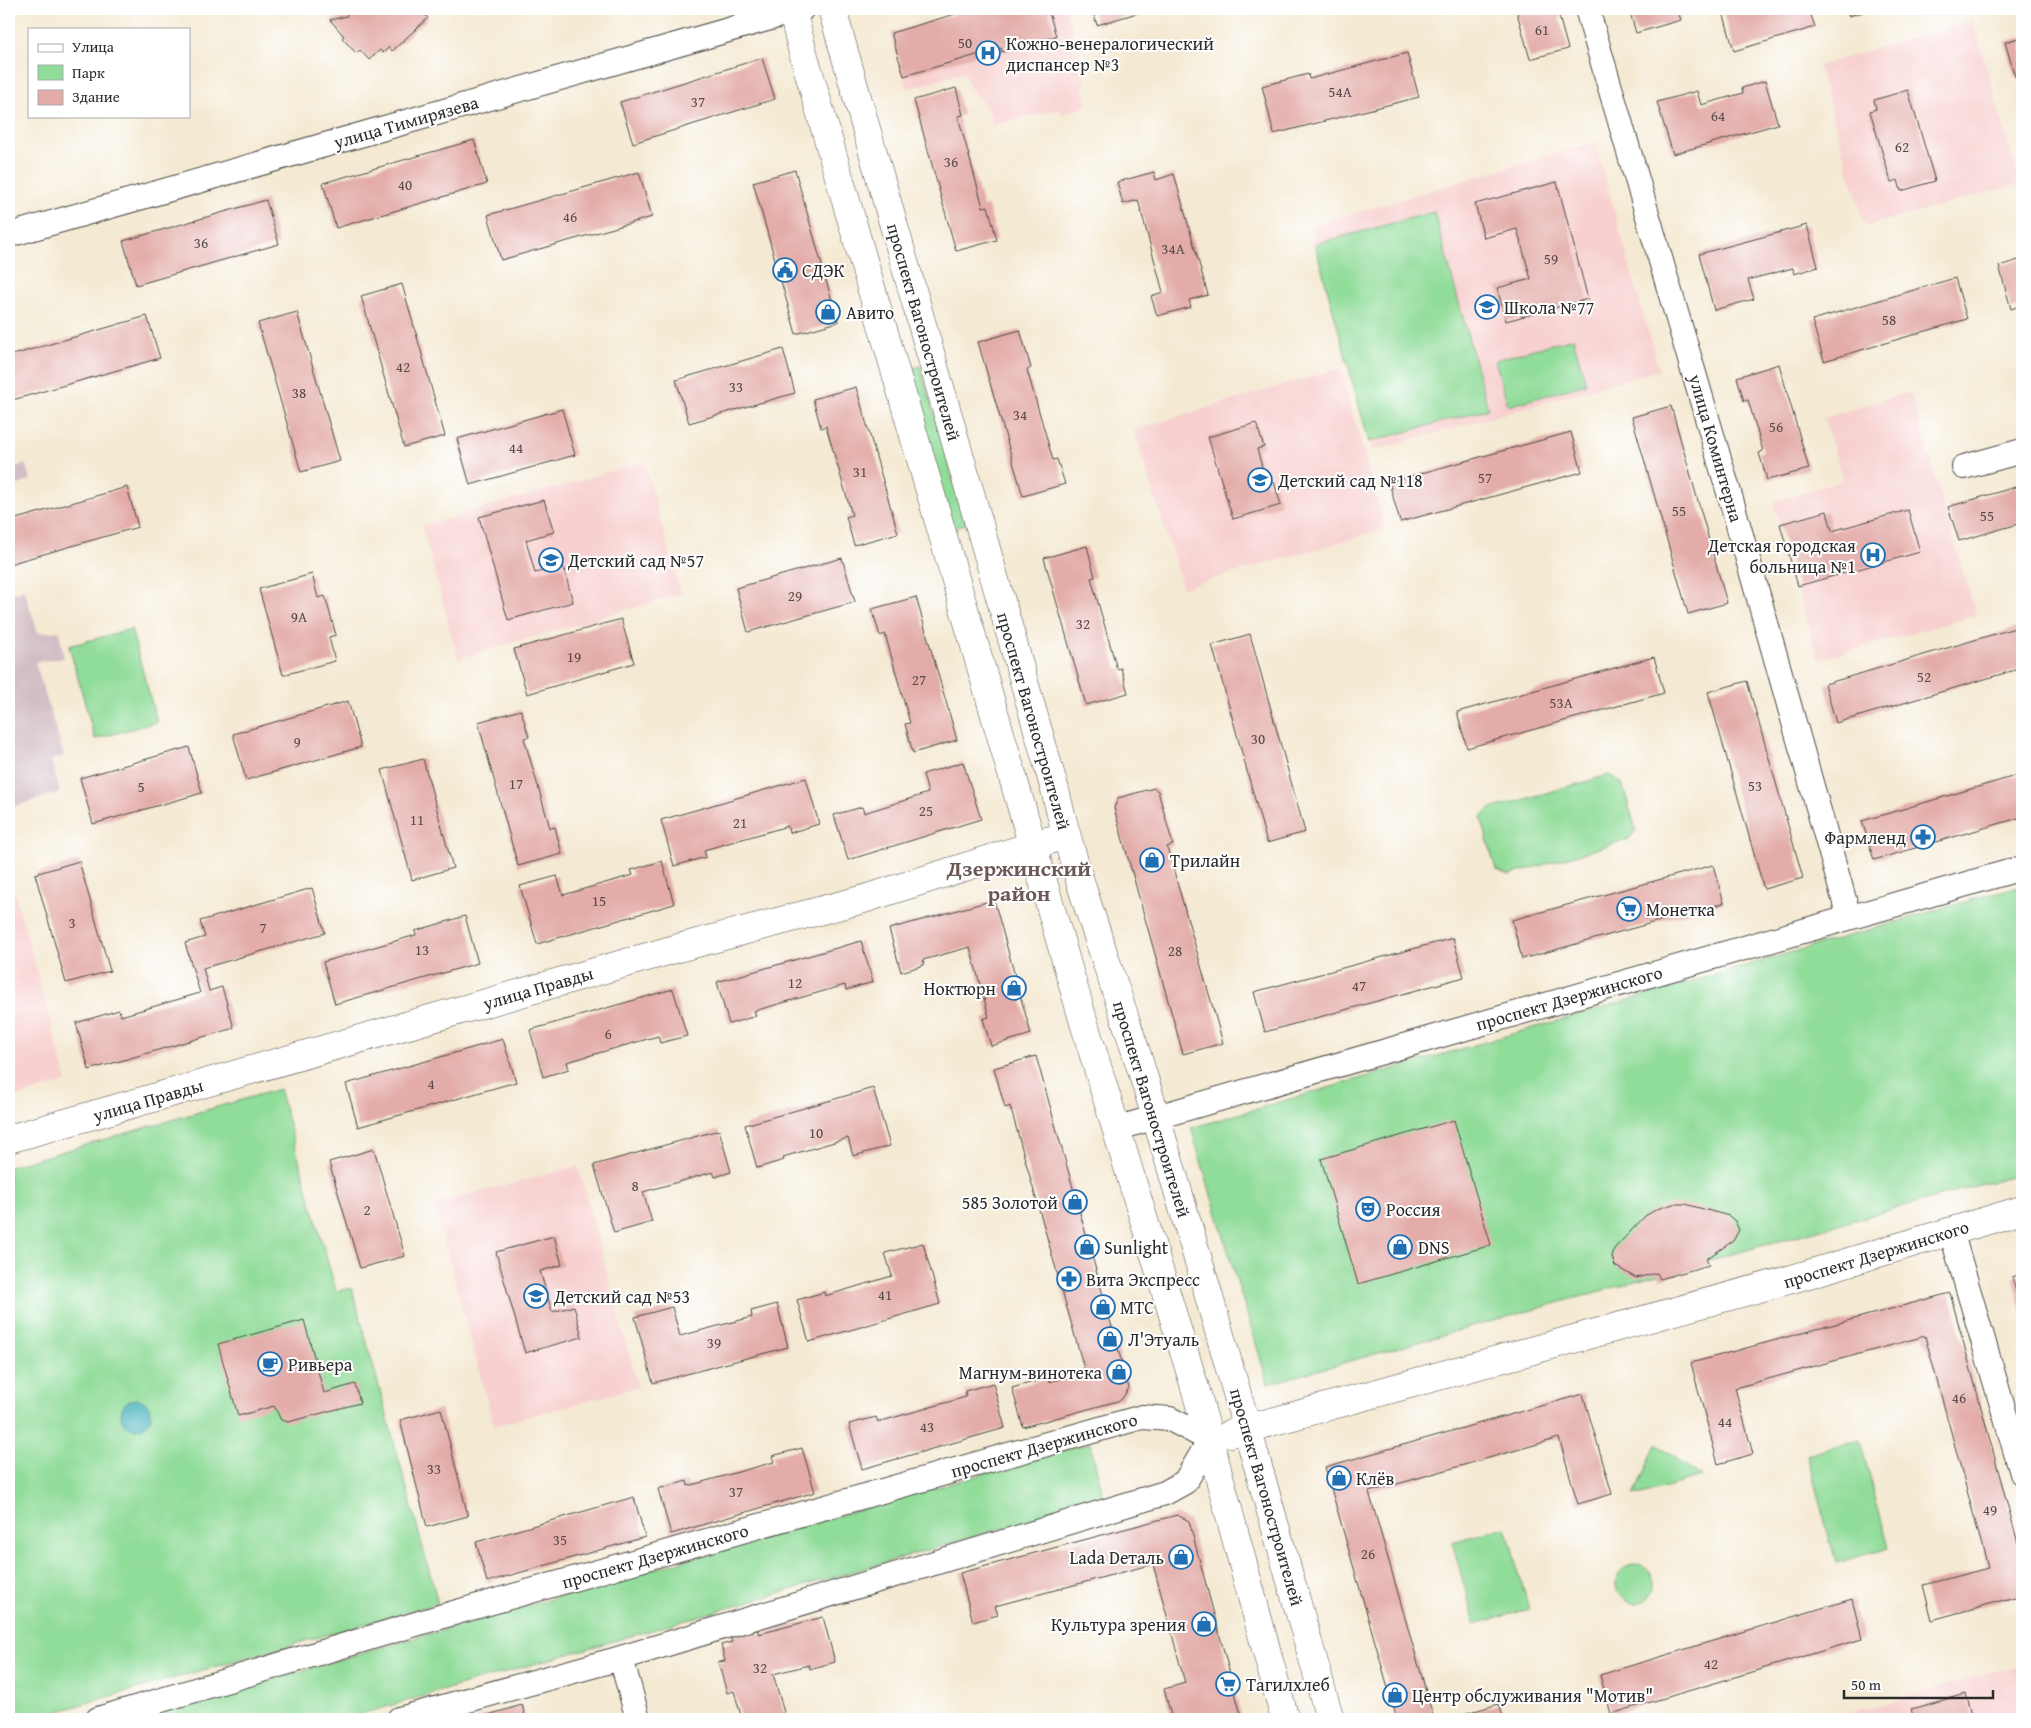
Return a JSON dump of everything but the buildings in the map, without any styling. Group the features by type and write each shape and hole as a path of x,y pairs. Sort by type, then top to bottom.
{"main road":[{"name":"проспект Вагоностроителей","path":"832,9 1055,790 1066,835 1155,1116 1330,1719"},
{"name":"проспект Вагоностроителей","path":"796,10 1032,845 1115,1129 1210,1440 1285,1719"},
{"name":"улица Правды","path":"9,1139 673,950 864,899 1066,835"},
{"name":"проспект Дзержинского","path":"1210,1440 1247,1428 1792,1279 2022,1210"}],"street":[{"name":"улица Коминтерна","path":"1587,9 1732,503 1849,918"},
{"name":"улица Тимирязева","path":"9,235 796,10"},
{"path":"1964,467 2022,451"},
{"name":"проспект Дзержинского","path":"1115,1129 2022,868"},
{"path":"1951,1231 2022,1473"},
{"name":"проспект Дзержинского","path":"98,1719 436,1618 1142,1416 1170,1419 1210,1440"},
{"path":"399,1719 620,1658 1165,1493 1185,1482 1210,1440"},
{"path":"620,1658 638,1719"}],"shaded area":[{"name":"Кожно-венералогический диспансер №3","path":"972,9 1066,9 1087,83 1083,85 1087,106 1062,114 1060,109 991,126 990,113 967,83 964,73 907,89 891,33"},
{"path":"1973,20 2020,184 1865,226 1818,66"},
{"name":"Школа №77","path":"1595,142 1659,370 1372,451 1311,226"},
{"name":"Детский сад №118","path":"1340,368 1385,529 1183,588 1134,430"},
{"name":"Детская городская больница №1","path":"1910,392 1976,615 1818,660 1773,502 1843,480 1824,418"},
{"name":"Детский сад №57","path":"644,462 681,594 458,659 422,526"},
{"path":"25,464 31,480 9,488 9,469"},
{"path":"24,589 38,633 59,631 64,658 35,662 64,756 51,760 60,792 9,808 9,594"},
{"path":"9,872 67,1082 9,1099"},
{"name":"Детский сад №53","path":"578,1166 638,1387 494,1426 434,1204"},
{"path":"2022,1664 2022,1719 1829,1719"}],"green space":[{"path":"1434,212 1488,409 1369,442 1315,244"},
{"path":"1573,338 1586,384 1508,406 1495,360"},
{"path":"920,366 966,524 950,529 905,370"},
{"path":"131,629 157,722 95,739 69,646"},
{"path":"1609,775 1622,783 1636,830 1629,839 1509,875 1496,870 1481,817 1490,809"},
{"path":"2022,885 2022,1173 1268,1384 1191,1128"},
{"path":"279,1089 336,1291 352,1288 438,1603 31,1719 9,1719 9,1167"},
{"path":"1860,1440 1889,1548 1836,1563 1807,1455"},
{"path":"1090,1443 1104,1499 344,1719 135,1719"},
{"path":"1656,1444 1701,1477 1634,1496"},
{"path":"1506,1527 1529,1609 1475,1624 1452,1542"},
{"path":"1635,1565 1649,1570 1654,1584 1649,1598 1635,1603 1621,1598 1616,1584 1621,1570"}],"water":[{"path":"136,1399 142,1400 150,1408 150,1420 142,1428 136,1429 130,1428 122,1420 121,1414 122,1408 130,1400"}],"place":[{"name":"Кожно-венералогический диспансер №3","path":"988,53"},
{"name":"СДЭК","path":"785,270"},
{"name":"Школа №77","path":"1487,307"},
{"name":"Авито","path":"828,312"},
{"name":"Детский сад №118","path":"1260,480"},
{"name":"Детская городская больница №1","path":"1873,555"},
{"name":"Детский сад №57","path":"551,560"},
{"name":"Фармленд","path":"1923,837"},
{"name":"Трилайн","path":"1152,860"},
{"name":"Монетка","path":"1629,909"},
{"name":"Ноктюрн","path":"1014,988"},
{"name":"585 Золотой","path":"1075,1202"},
{"name":"Россия","path":"1368,1209"},
{"name":"Sunlight","path":"1087,1247"},
{"name":"DNS","path":"1400,1247"},
{"name":"Вита Экспресс","path":"1069,1279"},
{"name":"Детский сад №53","path":"536,1296"},
{"name":"МТС","path":"1103,1307"},
{"name":"Л'Этуаль","path":"1110,1339"},
{"name":"Ривьера","path":"270,1364"},
{"name":"Магнум-винотека","path":"1119,1372"},
{"name":"Клёв","path":"1339,1478"},
{"name":"Lada Dеталь","path":"1181,1557"},
{"name":"Культура зрения","path":"1204,1624"},
{"name":"Тагилхлеб","path":"1228,1684"},
{"name":"Центр обслуживания \"Мотив\"","path":"1395,1695"}],"district":[{"name":"Дзержинский район","path":"1019,880"}]}
